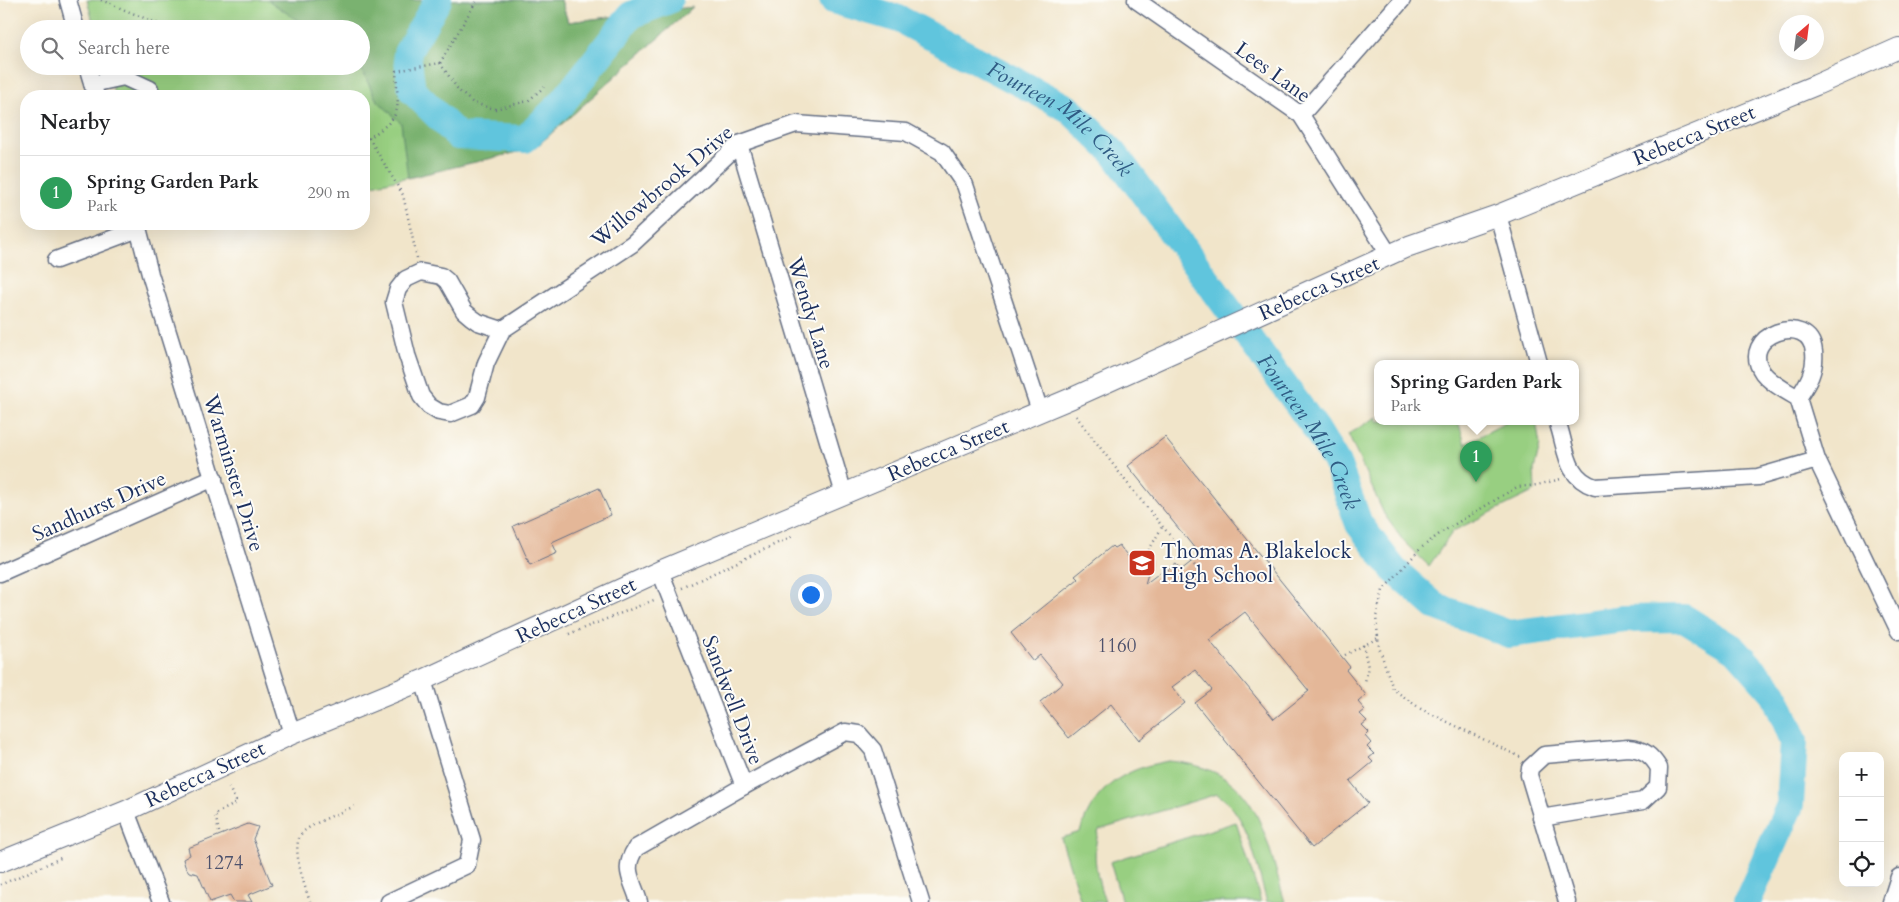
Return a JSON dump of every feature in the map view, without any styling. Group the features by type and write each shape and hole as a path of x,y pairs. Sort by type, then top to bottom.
{"main road":[{"name":"Rebecca Street","path":"0,862 126,811 292,734 423,680 660,571 1067,400 1273,309 1409,246 1498,215 1816,85 1899,48"}],"street":[{"path":"68,0 74,20"},
{"name":"Lees Lane","path":"1136,0 1301,115 1390,256"},
{"path":"1301,115 1402,0"},
{"path":"90,75 94,90 124,77 150,90"},
{"name":"Willowbrook Drive","path":"502,330 632,244 739,144 796,124 906,132 942,152 965,185 1040,411"},
{"name":"Wendy Lane","path":"739,144 844,494"},
{"path":"1498,215 1538,360"},
{"path":"56,260 128,230"},
{"name":"Warminster Drive","path":"139,230 292,734"},
{"path":"421,272 441,276 447,281 464,311 471,318 502,330 486,363 477,397 472,405 450,414 439,412 429,406 421,396 407,355 394,302 398,289 406,279 421,272"},
{"path":"1798,398 1817,460 1899,631"},
{"path":"1558,425 1568,461 1575,475 1584,483 1595,486 1758,477 1817,460"},
{"name":"Sandhurst Drive","path":"0,573 214,478"},
{"name":"Sandwell Drive","path":"639,902 629,877 629,859 636,848 744,786 660,571"},
{"path":"389,902 467,865 472,840 423,680"},
{"path":"744,786 845,732 860,734 873,750 921,902"},
{"path":"1541,818 1643,801 1658,787 1659,768 1646,752 1639,748 1544,755 1530,768 1529,776 1541,818 1568,902"},
{"path":"126,811 161,902"},
{"path":"1891,902 1899,877"}],"path":[{"path":"100,0 149,20"},
{"path":"440,63 459,26 476,0"},
{"path":"370,137 389,124 398,111 396,71 440,63"},
{"path":"440,63 459,91 473,102 495,109 528,101 544,87"},
{"path":"370,140 402,195 421,272"},
{"path":"1067,400 1082,426 1204,577"},
{"path":"1535,764 1422,709 1393,689 1378,638 1376,616 1384,590 1421,548 1458,522 1517,487 1538,485 1575,475"},
{"path":"1144,559 1162,527"},
{"path":"1345,655 1378,638"},
{"path":"1363,645 1368,667 1365,682"},
{"path":"219,832 215,814 237,803 227,782"},
{"path":"310,902 297,857 297,843 302,832 357,805"}],"green space":[{"path":"87,0 561,0 568,22 693,7 535,148 370,186 370,90 113,90 108,75 370,75 370,20 93,20"},
{"path":"268,0 561,0 568,22 693,7 535,148 408,178 401,123 376,99 364,75 370,75 370,20 297,20"},
{"path":"1374,419 1374,425 1459,425 1465,444 1501,425 1537,425 1540,445 1534,470 1535,491 1453,531 1429,566 1404,542 1384,514 1348,434"},
{"path":"1169,761 1199,766 1222,776 1239,790 1252,808 1262,828 1285,902 1267,902 1255,858 1244,828 1228,803 1217,794 1099,830 1095,857 1105,902 1081,902 1061,838 1080,832 1086,816 1094,803 1113,782 1138,769"},
{"path":"1236,822 1261,902 1122,902 1110,862"}],"water":[{"path":"1776,828 1789,831 1750,902 1734,902 1739,891 1762,859"}],"building":[{"path":"1165,437 1350,667 1346,670 1366,695 1358,702 1365,710 1360,714 1367,721 1362,725 1369,732 1365,736 1371,743 1367,747 1374,754 1369,758 1373,762 1350,781 1368,803 1312,848 1195,703 1212,690 1195,670 1172,687 1185,703 1139,740 1111,704 1069,738 1040,702 1063,683 1040,655 1033,661 1011,633 1078,579 1075,576 1112,546 1114,548 1119,545 1130,559 1152,560 1145,584 1166,568 1168,570 1176,564 1181,570 1200,555 1128,466","holes":["1245,612 1309,691 1274,719 1209,640"]},
{"path":"599,488 611,515 552,542 557,553 530,565 513,526"},
{"path":"248,824 258,827 253,839 272,885 248,895 252,902 234,902 230,895 210,902 198,874 189,872 185,866 183,859 190,855 188,848"}],"waterway":[{"name":"Fourteen Mile Creek","path":"438,0 407,53 412,90 458,136 525,139 562,103 631,15 669,0"},
{"name":"Fourteen Mile Creek","path":"833,0 899,19 1069,109 1114,153 1316,429 1338,466 1359,524 1394,570 1435,606 1509,634 1624,619 1684,618 1736,650 1774,693 1794,741 1790,805 1747,902"}],"place":[{"name":"Spring Garden Park","path":"1476,482"},
{"name":"Thomas A. Blakelock High School","path":"1142,563"}]}
